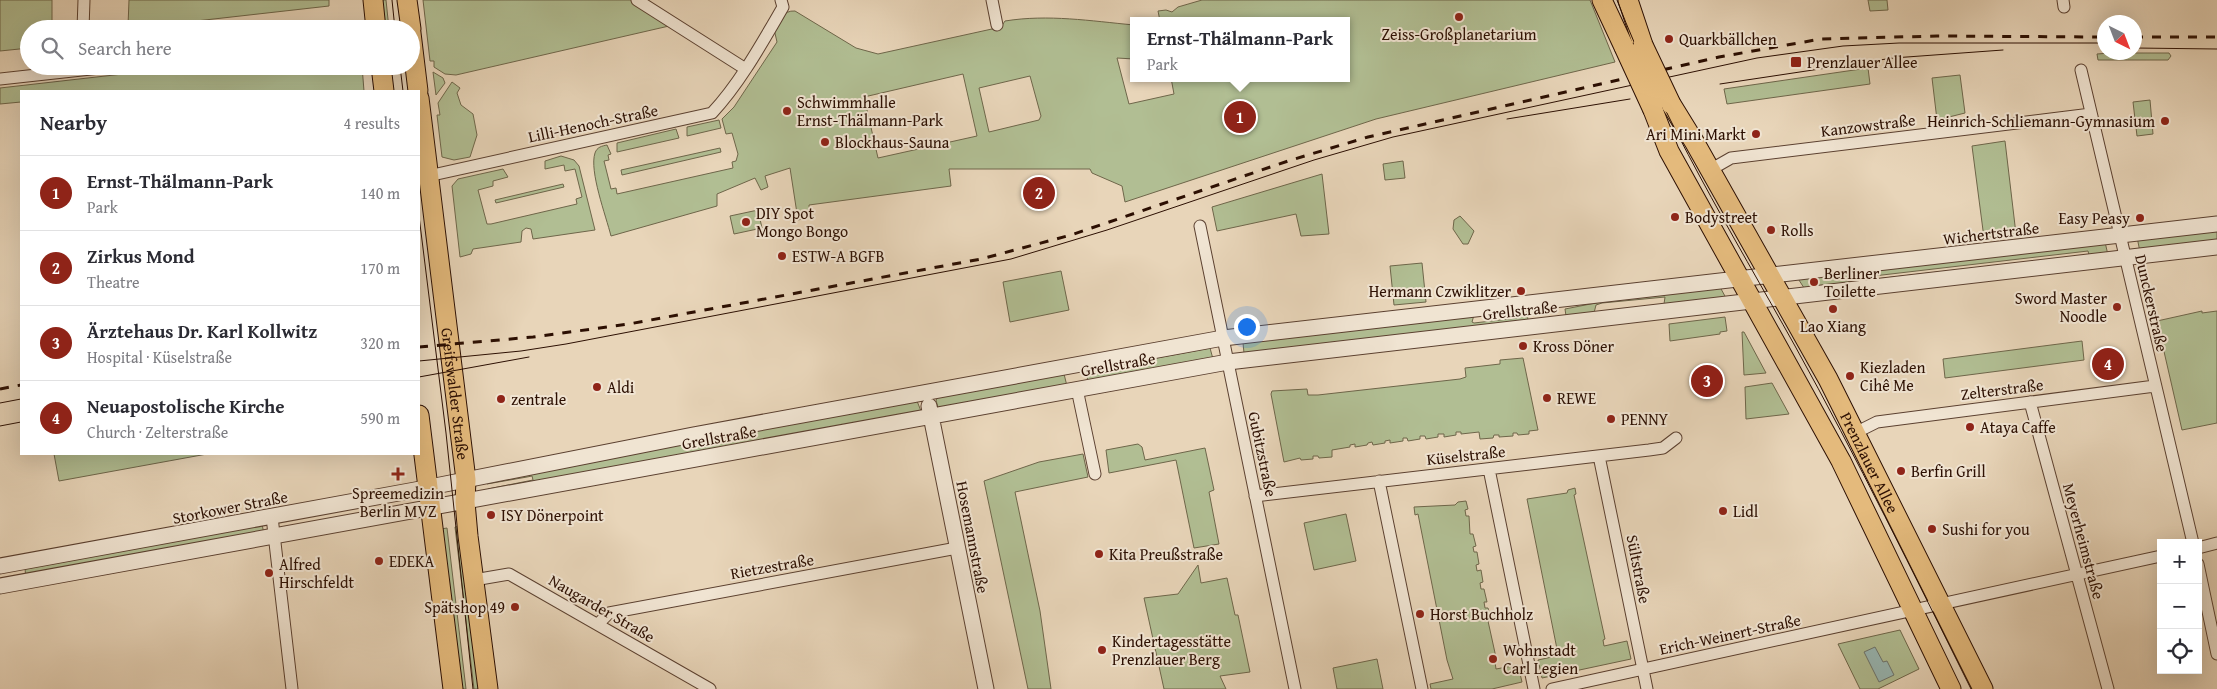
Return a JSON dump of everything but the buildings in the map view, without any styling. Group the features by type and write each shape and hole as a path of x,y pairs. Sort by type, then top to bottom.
{"main road":[{"path":"372,0 375,20"},
{"path":"407,0 410,20"},
{"name":"Prenzlauer Allee","path":"1602,0 1624,47 1662,107 1710,170 1782,298 1855,433 1983,689"},
{"name":"Prenzlauer Allee","path":"1628,0 1662,107 1668,151 1841,461 1951,689"},
{"path":"382,75 384,90"},
{"path":"416,75 418,90"},
{"name":"Greifswalder Straße","path":"420,107 445,295 466,480 465,502 488,689"},
{"path":"420,423 432,507 453,689"}],"street":[{"path":"83,20 84,0"},
{"path":"637,0 744,68"},
{"name":"Lilli-Henoch-Straße","path":"428,176 707,115 724,100 783,6 781,0"},
{"path":"992,0 997,24"},
{"name":"Dunckerstraße","path":"2081,70 2192,539"},
{"path":"0,79 29,75"},
{"name":"Kanzowstraße","path":"1710,170 1731,158 2091,114"},
{"name":"Wichertstraße","path":"1768,275 1993,252 2217,224"},
{"name":"Gubitzstraße","path":"1200,226 1295,689"},
{"path":"1782,298 2217,246"},
{"name":"Grellstraße","path":"466,480 1223,338 1768,275"},
{"name":"Grellstraße","path":"465,502 930,415 1228,362 1782,298"},
{"path":"1072,367 1095,474"},
{"name":"Zelterstraße","path":"1855,433 1877,422 2155,386"},
{"name":"Hosemannstraße","path":"926,393 986,689"},
{"name":"Meyerheimstraße","path":"2030,402 2108,689"},
{"name":"Küselstraße","path":"1256,496 1663,448 1676,438"},
{"name":"Sültstraße","path":"1599,456 1647,689"},
{"path":"1489,469 1534,689"},
{"name":"Storkower Straße","path":"0,566 466,480"},
{"path":"1379,481 1422,689"},
{"path":"0,586 465,502"},
{"path":"272,517 292,689"},
{"path":"2202,547 2217,543"},
{"name":"Rietzestraße","path":"598,624 609,613 957,548"},
{"path":"1941,604 2157,557"},
{"name":"Naugarder Straße","path":"474,580 509,574 710,689"},
{"path":"2202,583 2217,654"},
{"name":"Erich-Weinert-Straße","path":"1552,689 1941,604"}],"green space":[{"path":"0,0 52,0 52,20 20,20 20,49 0,51"},
{"path":"129,0 329,0 329,6 205,20 128,20"},
{"path":"379,0 386,0 388,20 381,20"},
{"path":"423,0 632,0 669,26 456,75 445,74 434,67 434,61 430,61"},
{"path":"1202,0 1590,0 1615,62 1376,119 1125,202 1122,186 1092,173 1090,169 949,169 951,186 809,205 810,217 798,220 790,168 765,176 768,187 761,190 755,178 717,194 717,206 611,236 594,171 597,149 607,145 611,154 608,155 609,160 604,161 611,189 616,188 617,194 733,168 732,162 736,161 738,154 732,133 726,134 722,119 734,107 777,42 774,29 784,14 791,11 795,11 856,48 878,54 1001,27 1005,21 1021,19 1070,19 1130,25 1130,59 1117,58 1129,104 1174,94 1172,82 1350,82 1350,17 1159,17 1158,11 1166,10 1172,12 1178,7","holes":["963,74 977,136 878,158 864,97","1030,76 1041,116 1039,120 989,132 979,88"]},
{"path":"1868,0 1887,0 1888,10 1870,11"},
{"path":"2142,53 2169,53 2171,56 2168,60 2142,60"},
{"path":"1868,68 1870,84 1727,104 1724,89"},
{"path":"433,72 443,78 445,83 436,95"},
{"path":"114,75 363,75 364,90 20,90 20,102 0,104 0,88"},
{"path":"1960,75 1965,113 1937,120 1932,78"},
{"path":"452,82 460,88 457,93 461,105 473,114 477,135 470,157 454,160 442,157 437,115 440,115 438,103"},
{"path":"2150,100 2153,134 2137,136 2133,102"},
{"path":"719,120 721,128 687,136 687,127"},
{"path":"676,129 679,138 617,152 617,143"},
{"path":"2005,141 2016,234 1984,238 1972,146"},
{"path":"720,148 721,152 622,175 621,170"},
{"path":"561,156 574,160 579,166 595,230 533,239 531,229 526,228 522,231 521,242 473,249 471,254 460,257 452,186 458,179 503,169 508,177 493,181 493,186 478,190 487,224 491,224 577,204 576,199 582,197 575,169 565,171 564,165 545,169 545,161"},
{"path":"1403,161 1405,178 1385,180 1383,164"},
{"path":"1322,174 1329,234 1301,236 1296,214 1217,231 1212,207"},
{"path":"563,184 564,187 496,203 495,200"},
{"name":"DIY Spot Mongo Bongo","path":"758,210 762,228 734,234 730,216"},
{"path":"1460,216 1474,231 1468,244 1463,244 1453,229 1454,220"},
{"path":"2217,228 2217,243 2140,252 2137,237"},
{"path":"2105,242 2108,255 1806,291 1797,277","holes":["2088,251 2089,255 1849,282 1848,279"]},
{"path":"1422,263 1426,302 1394,305 1390,266"},
{"path":"1061,271 1069,310 1010,322 1003,282"},
{"path":"1720,287 1726,298 1664,304 1665,297 1602,303 1596,305 1594,313 1566,316 1565,309 1616,299"},
{"path":"1527,310 1528,321 1244,353 1243,343 1474,315 1472,322 1474,323 1517,318 1520,311"},
{"path":"2202,311 2202,313 2217,311 2217,423 2182,430 2157,321"},
{"path":"1725,317 1727,331 1720,332 1720,334 1670,341 1669,324"},
{"path":"1742,332 1744,332 1766,373 1744,375"},
{"path":"2082,341 2084,360 1945,378 1943,359"},
{"path":"1210,348 1213,359 1088,382 1086,371"},
{"path":"1523,358 1538,430 1529,431 1529,434 1518,435 1513,433 1513,436 1499,437 1499,435 1494,435 1493,438 1480,439 1479,432 1461,434 1461,432 1456,432 1456,435 1444,437 1444,434 1438,434 1438,437 1426,439 1425,436 1420,436 1420,439 1408,441 1407,438 1403,438 1403,441 1390,443 1390,440 1373,445 1372,442 1355,447 1355,444 1350,445 1350,447 1332,450 1332,457 1319,458 1318,456 1313,456 1313,459 1301,460 1300,458 1284,462 1272,391 1307,389 1308,395 1318,395 1460,379 1466,377 1465,368 1500,364 1500,360"},
{"path":"1064,374 1067,386 938,408 936,400 938,397"},
{"path":"1772,383 1789,414 1746,419 1745,387"},
{"path":"917,401 921,411 489,492 488,489 533,480 532,476 487,484 487,482 524,473"},
{"path":"1138,444 1142,447 1145,460 1205,448 1214,490 1209,492 1219,544 1194,548 1176,460 1109,473 1106,450"},
{"path":"1083,454 1088,477 1015,492 1040,611 1051,689 1028,689 984,481 1039,462"},
{"path":"54,455 202,455 59,481"},
{"path":"1575,488 1576,494 1574,495 1605,639 1603,640 1604,646 1627,641 1631,659 1542,678 1538,660 1561,655 1560,648 1557,649 1527,499 1567,493 1568,490"},
{"path":"1466,501 1468,509 1465,510 1466,516 1469,516 1470,534 1473,534 1476,546 1473,547 1474,552 1477,552 1479,564 1476,565 1477,571 1481,570 1483,582 1480,583 1481,589 1484,589 1487,602 1484,602 1485,608 1488,608 1491,620 1488,621 1497,662 1495,662 1496,669 1518,665 1522,682 1492,689 1431,689 1430,684 1453,679 1447,660 1418,514 1415,515 1414,507 1455,505 1458,502"},
{"path":"1346,514 1356,561 1314,570 1304,523"},
{"path":"262,524 264,534 26,578 25,569"},
{"path":"461,526 481,689 474,689 455,527"},
{"path":"447,528 466,689 459,689 441,529"},
{"path":"1198,565 1201,583 1227,578 1235,615 1238,615 1250,672 1220,676 1226,689 1164,689 1144,598 1178,594"},
{"path":"1900,630 1919,669 1878,689 1860,689 1838,644"},
{"path":"1377,659 1383,689 1337,689 1333,668"}],"water":[{"path":"1875,647 1883,662 1887,661 1894,675 1879,682 1864,652"}],"tram line":[{"path":"392,0 394,20"},
{"path":"1617,0 1635,45 1677,133 1841,431 1971,689"},
{"path":"420,361 521,351 566,344 1011,259 1107,230 1314,160 1393,137 1757,58 1843,46 1899,43 2097,43"},
{"path":"2142,48 2217,49"},
{"path":"1720,84 1893,58 2003,50"},
{"path":"401,75 403,90"},
{"path":"1507,119 1630,99"},
{"path":"420,224 446,433 473,689"},
{"path":"420,377 529,357"},
{"path":"0,403 20,399"},
{"path":"0,426 20,422"}],"railway":[{"path":"420,347 533,337 629,324 981,259 1071,235 1288,161 1368,137 1719,57 1821,39 1937,36 2097,37"},
{"path":"2142,37 2217,37"},
{"path":"0,389 20,385"}],"place":[{"name":"Zeiss-Großplanetarium","path":"1459,17"},
{"name":"Quarkbällchen","path":"1669,39"},
{"name":"Prenzlauer Allee","path":"1796,62"},
{"name":"Schwimmhalle Ernst-Thälmann-Park","path":"787,111"},
{"name":"Ernst-Thälmann-Park","path":"1240,117"},
{"name":"Heinrich-Schliemann-Gymnasium","path":"2165,121"},
{"name":"Ari Mini Markt","path":"1756,134"},
{"name":"Blockhaus-Sauna","path":"825,142"},
{"name":"Zirkus Mond","path":"1039,193"},
{"name":"Bodystreet","path":"1675,217"},
{"name":"Easy Peasy","path":"2140,218"},
{"name":"DIY Spot Mongo Bongo","path":"746,222"},
{"name":"Rolls","path":"1771,230"},
{"name":"ESTW-A BGFB","path":"782,256"},
{"name":"Berliner Toilette","path":"1814,282"},
{"name":"Hermann Czwiklitzer","path":"1521,291"},
{"name":"Sword Master Noodle","path":"2117,307"},
{"name":"Lao Xiang","path":"1833,309"},
{"name":"Kross Döner","path":"1523,346"},
{"name":"Neuapostolische Kirche","path":"2108,364"},
{"name":"Kiezladen Cihê Me","path":"1850,376"},
{"name":"Ärztehaus Dr. Karl Kollwitz","path":"1707,381"},
{"name":"Aldi","path":"597,387"},
{"name":"REWE","path":"1547,398"},
{"name":"zentrale","path":"501,399"},
{"name":"PENNY","path":"1611,419"},
{"name":"Ataya Caffe","path":"1970,427"},
{"name":"Berfin Grill","path":"1901,471"},
{"name":"Spreemedizin Berlin MVZ","path":"398,474"},
{"name":"Lidl","path":"1723,511"},
{"name":"ISY Dönerpoint","path":"491,515"},
{"name":"Sushi for you","path":"1932,529"},
{"name":"Kita Preußstraße","path":"1099,554"},
{"name":"EDEKA","path":"379,561"},
{"name":"Alfred Hirschfeldt","path":"269,573"},
{"name":"Spätshop 49","path":"515,607"},
{"name":"Horst Buchholz","path":"1420,614"},
{"name":"Kindertagesstätte Prenzlauer Berg","path":"1102,650"},
{"name":"Wohnstadt Carl Legien","path":"1493,659"}]}
